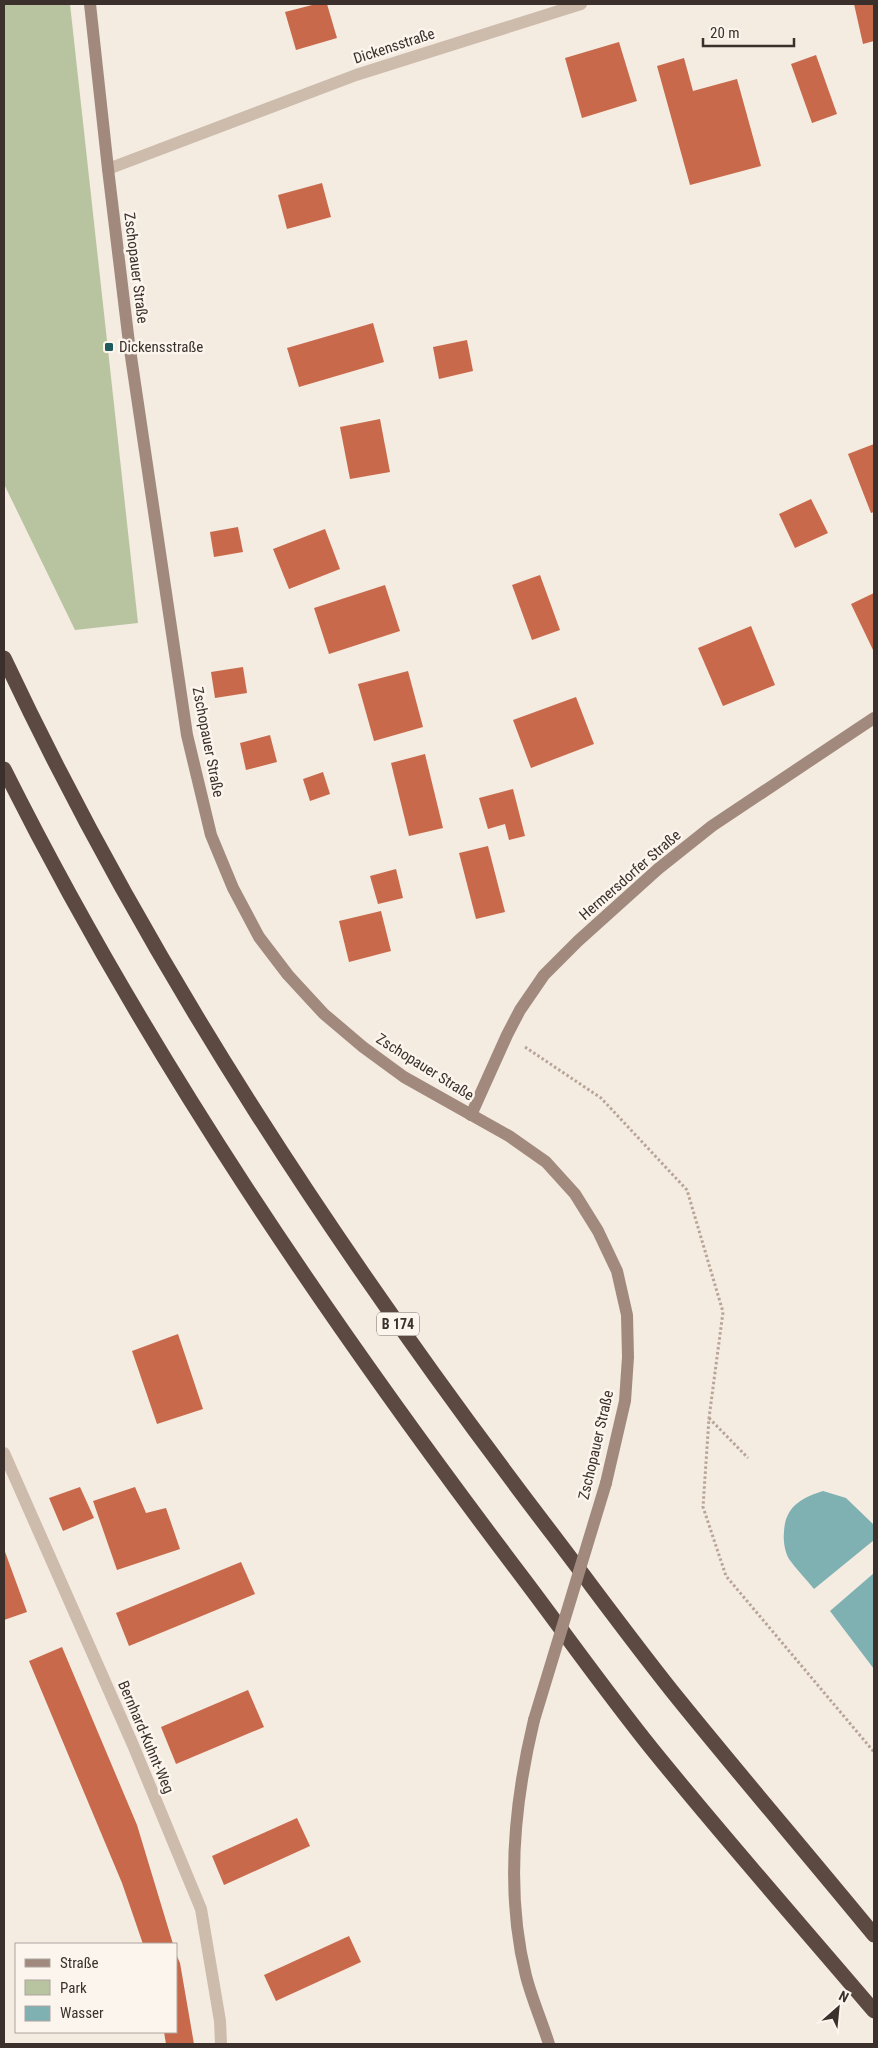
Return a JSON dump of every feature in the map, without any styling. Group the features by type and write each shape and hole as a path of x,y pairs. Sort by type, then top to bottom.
{"highway":[{"name":"B 174","path":"4,658 84,817 166,966 249,1103 355,1263 481,1440 679,1699 874,1935"},
{"path":"4,769 62,881 142,1022 212,1137 306,1279 447,1478 652,1749 874,2011"}],"street":[{"name":"Zschopauer Straße","path":"90,4 129,343 187,735 211,835 233,888 260,937 288,975 324,1014 363,1047 404,1077 509,1136 546,1162 575,1194 598,1231 617,1271 627,1315 628,1357 625,1401 606,1483 534,1720 523,1767 513,1862 516,1919 526,1975 549,2044"},
{"name":"Dickensstraße","path":"108,169 356,75 581,4"},
{"name":"Hermersdorfer Straße","path":"471,1115 520,1010 544,975 658,869 712,826 874,718"},
{"name":"Bernhard-Kuhnt-Weg","path":"4,1453 133,1745 201,1909 220,2021 221,2044"}],"path":[{"path":"507,1035 601,1098 687,1190 723,1312 709,1418 703,1506 726,1576 874,1752"},
{"path":"709,1418 748,1458"}],"green space":[{"path":"4,4 70,4 138,623 75,630 4,484"}],"water":[{"path":"823,1491 846,1498 874,1525 874,1540 814,1589 789,1559 786,1553 784,1532 787,1516 791,1510 801,1500"},
{"path":"874,1573 874,1669 830,1611"}],"building":[{"path":"316,4 327,4 337,38 296,50 285,12"},
{"path":"854,4 874,4 874,41 863,44"},
{"path":"619,42 637,101 582,118 565,58"},
{"path":"816,55 837,114 812,123 791,64"},
{"path":"684,58 693,91 737,79 761,166 690,185 657,66"},
{"path":"322,183 331,217 287,229 278,195"},
{"path":"373,323 384,362 299,387 287,348"},
{"path":"467,340 473,371 439,379 433,347"},
{"path":"380,419 390,472 350,479 340,427"},
{"path":"874,444 874,512 871,513 848,454"},
{"path":"811,499 828,533 795,548 779,514"},
{"path":"238,527 243,552 214,557 210,532"},
{"path":"325,529 340,569 289,589 273,549"},
{"path":"540,575 560,630 532,640 512,585"},
{"path":"385,585 400,631 329,654 314,608"},
{"path":"874,593 874,652 851,604"},
{"path":"751,626 775,685 723,706 698,648"},
{"path":"243,667 247,693 215,698 211,672"},
{"path":"408,671 423,727 374,741 358,684"},
{"path":"576,697 594,744 531,768 513,720"},
{"path":"270,735 277,762 246,770 240,743"},
{"path":"425,754 443,828 409,836 391,763"},
{"path":"323,772 330,794 310,801 303,779"},
{"path":"513,789 525,836 509,840 505,824 488,829 479,798"},
{"path":"488,846 505,912 476,919 459,853"},
{"path":"396,869 403,898 378,904 370,876"},
{"path":"381,911 391,951 349,962 339,921"},
{"path":"178,1334 203,1409 157,1424 132,1351"},
{"path":"80,1487 94,1518 63,1531 49,1498"},
{"path":"135,1487 146,1513 166,1508 180,1549 117,1570 93,1501"},
{"path":"4,1549 27,1612 4,1620"},
{"path":"241,1562 255,1594 129,1646 116,1613"},
{"path":"62,1647 137,1825 173,1943 143,1943 122,1883 29,1661"},
{"path":"248,1690 264,1727 176,1764 161,1727"},
{"path":"297,1818 310,1846 224,1885 212,1856"},
{"path":"349,1936 361,1962 276,2001 264,1975"},
{"path":"178,1958 194,2044 166,2044 164,2033 178,2033"}],"place":[{"name":"Dickensstraße","path":"109,347"}]}
